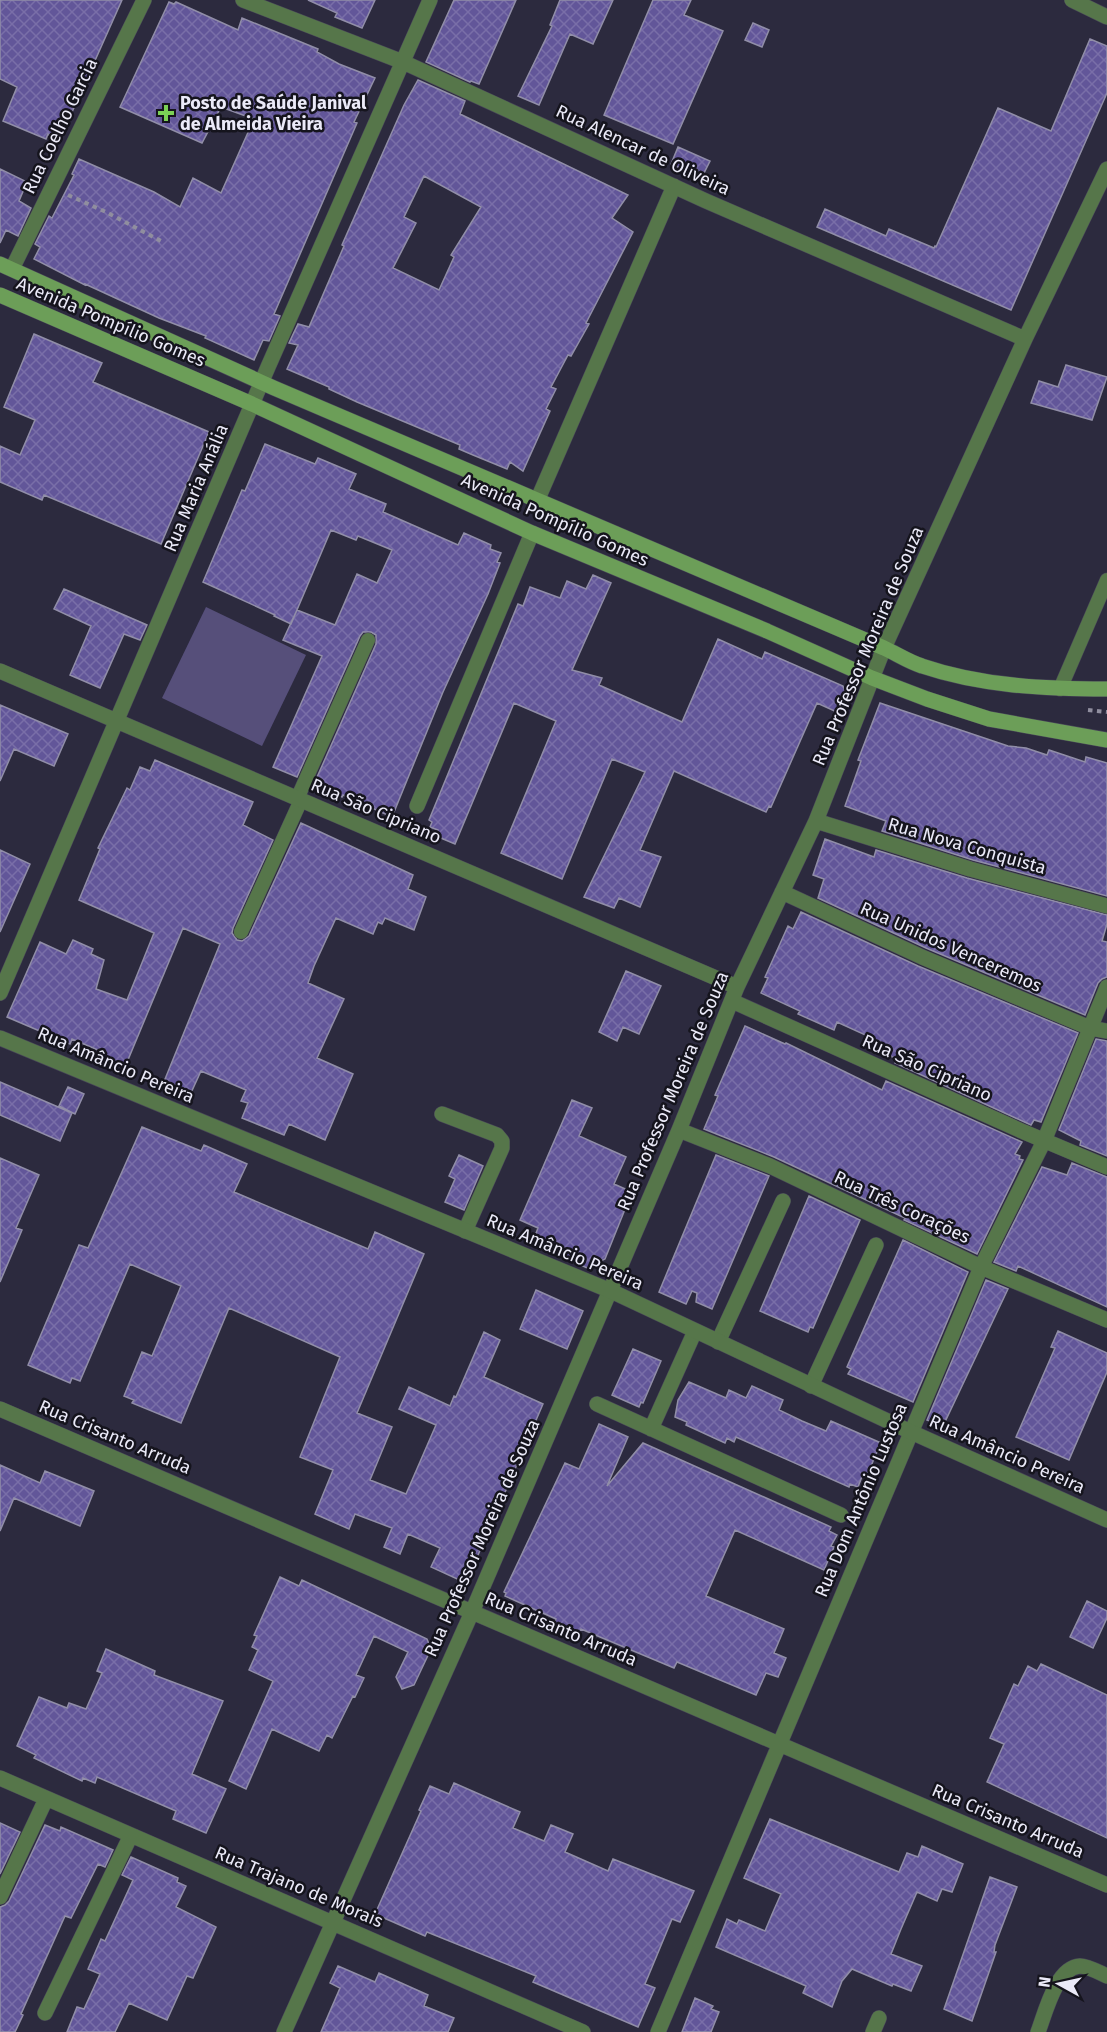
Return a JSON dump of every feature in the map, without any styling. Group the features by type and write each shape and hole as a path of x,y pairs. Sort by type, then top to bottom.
{"main road":[{"name":"Avenida Pompílio Gomes","path":"6,267 261,383 884,648 921,666 969,678 1033,687 1107,689"},
{"name":"Avenida Pompílio Gomes","path":"0,295 252,404 532,533 767,631 872,678 989,719 1107,740"}],"street":[{"name":"Rua Coelho Garcia","path":"6,267 52,187 144,0"},
{"name":"Rua Alencar de Oliveira","path":"243,0 403,62 674,186 1025,339"},
{"name":"Rua Maria Anália","path":"0,993 261,383 430,0"},
{"path":"1072,0 1107,17"},
{"name":"Rua Professor Moreira de Souza","path":"284,2032 331,1922 472,1612 680,1130 734,994 816,821 884,648 1025,339 1107,169"},
{"path":"537,501 674,186"},
{"path":"417,806 532,533"},
{"name":"Rua São Cipriano","path":"0,670 299,799 734,994 1044,1140 1107,1167"},
{"name":"Rua Nova Conquista","path":"816,821 970,869 1107,906"},
{"name":"Rua Unidos Venceremos","path":"782,892 922,957 1090,1028 1107,1031"},
{"name":"Rua Dom Antônio Lustosa","path":"658,2032 981,1267 1044,1140 1107,987"},
{"name":"Rua Amâncio Pereira","path":"0,1038 611,1291 911,1432 1107,1520"},
{"path":"442,1114 497,1136 502,1141 502,1148 465,1231"},
{"name":"Rua Três Corações","path":"680,1130 770,1166 981,1267 1107,1320"},
{"path":"718,1342 783,1201"},
{"path":"812,1386 876,1245"},
{"path":"651,1429 695,1331"},
{"path":"597,1404 841,1515"},
{"name":"Rua Crisanto Arruda","path":"0,1410 1107,1885"},
{"name":"Rua Trajano de Morais","path":"0,1778 583,2032"},
{"path":"0,1897 45,1799"},
{"path":"45,2013 131,1835"},
{"path":"1038,2032 1059,1978 1068,1970 1080,1966 1107,1976"}],"lane":[{"path":"1060,689 1107,580"},
{"path":"241,932 368,640"}],"path":[{"path":"52,187 161,241"}],"shaded area":[{"path":"206,607 306,655 262,746 162,698"}],"building":[{"path":"0,0 122,0 60,139 48,134 46,139 3,121 17,87 0,79"},
{"path":"308,0 375,0 362,28 335,17 337,13"},
{"path":"454,0 516,0 479,84 426,62"},
{"path":"560,0 613,0 593,44 570,34 539,105 518,96 552,26 550,25"},
{"path":"653,0 691,0 684,15 723,31 673,144 604,115"},
{"path":"169,2 174,4 176,2 238,30 242,18 318,49 317,52 339,64 375,78 354,122 357,123 274,314 280,316 269,341 263,340 254,360 205,338 206,336 85,285 34,259 40,247 35,244 49,216 52,218 74,175 72,174 79,159 154,192 180,207 193,178 221,193 254,119 221,107 202,143 120,107"},
{"path":"753,23 769,30 762,47 745,40"},
{"path":"1090,39 1107,46 1107,93 1011,310 817,227 825,209 886,236 889,229 936,247 998,108 1051,131"},
{"path":"418,80 465,101 460,114 628,195 612,218 633,232 586,323 589,324 571,356 568,355 551,387 556,389 546,409 550,411 523,471 510,462 507,469 459,449 460,445 357,402 287,369 298,345 289,343 298,324 309,327 344,246 342,245 404,105","holes":["424,176 481,207 451,255 454,257 439,290 393,268 416,223 404,217"]},
{"path":"678,147 710,161 702,177 671,164"},
{"path":"0,169 27,182 19,201 31,208 18,236 6,230 0,243"},
{"path":"34,334 102,363 93,382 209,432 161,544 44,495 42,500 0,482 0,446 20,455 35,420 4,407"},
{"path":"1066,365 1107,377 1092,420 1031,403 1039,381 1058,387"},
{"path":"265,444 315,464 318,458 356,474 349,489 386,504 383,512 458,545 464,533 491,545 490,549 501,553 497,562 500,563 488,594 443,692 392,817 314,784 376,644 376,635 371,632 363,632 360,636 297,777 273,767 322,656 283,640 291,624 203,582 242,490 245,491","holes":["331,530 356,540 358,536 392,550 377,583 357,574 335,625 297,610"]},
{"path":"593,575 611,583 572,670 602,678 599,685 682,722 718,639 762,659 765,652 843,686 846,694 839,713 817,703 771,807 769,806 766,812 674,771 640,850 661,857 640,907 619,898 614,908 584,897 645,772 612,759 562,879 501,853 556,721 514,703 455,844 436,836 438,830 430,827 432,822 429,820 518,604 523,606 530,587 560,598 567,581 586,589"},
{"path":"64,589 147,625 140,640 124,634 100,688 70,675 91,626 54,609"},
{"path":"880,703 1008,746 1026,748 1047,755 1049,750 1085,762 1086,757 1107,763 1107,896 973,860 882,831 886,821 845,806 861,761 858,760"},
{"path":"0,705 68,734 54,766 14,749 0,781"},
{"path":"155,760 253,802 243,825 273,840 233,928 232,933 237,940 242,941 249,936 301,823 413,875 408,889 426,897 414,930 385,918 382,924 378,922 373,934 336,918 314,966 308,983 344,999 317,1058 353,1074 325,1140 289,1124 284,1135 242,1118 248,1103 241,1101 246,1090 201,1071 190,1095 163,1084 220,944 183,928 125,1067 103,1058 105,1053 72,1039 70,1044 7,1017 40,942 66,954 73,940 93,949 91,954 104,960 96,989 127,1000 154,933 79,900 100,849 98,848 127,788 130,790 140,767 150,771"},
{"path":"825,839 874,857 876,850 967,878 1107,915 1102,941 1107,942 1107,977 1098,983 1085,1015 926,948 818,898 824,879 813,875"},
{"path":"0,850 30,864 0,932"},
{"path":"801,912 918,966 1078,1033 1041,1122 1034,1120 1031,1125 895,1063 897,1059 877,1050 881,1042 837,1022 834,1030 798,1014 800,1011 761,993 768,978 765,977 788,926 793,929"},
{"path":"626,971 661,986 639,1034 623,1027 617,1041 599,1032"},
{"path":"745,1026 786,1043 882,1090 886,1081 1022,1142 1015,1154 1023,1160 977,1254 774,1157 704,1129 718,1096 715,1095"},
{"path":"1096,1039 1107,1041 1107,1156 1080,1145 1081,1141 1059,1130"},
{"path":"0,1082 72,1113 60,1141 0,1115"},
{"path":"68,1087 84,1094 75,1114 59,1106"},
{"path":"572,1100 592,1108 579,1136 626,1157 614,1184 632,1192 605,1259 587,1268 550,1251 553,1245 535,1236 538,1228 520,1220"},
{"path":"142,1127 201,1151 204,1145 247,1164 234,1192 368,1249 375,1232 424,1254 357,1413 392,1427 370,1480 406,1494 436,1425 399,1409 409,1387 450,1406 484,1332 500,1340 484,1377 543,1404 466,1583 431,1567 440,1548 408,1534 400,1554 384,1547 392,1528 355,1514 349,1529 315,1514 333,1470 300,1457 340,1357 229,1308 181,1423 132,1403 134,1400 124,1396 142,1352 152,1356 181,1286 130,1264 80,1381 72,1378 70,1383 28,1365 79,1245 88,1248"},
{"path":"459,1155 483,1166 464,1210 445,1202 455,1179 449,1176"},
{"path":"716,1155 769,1176 712,1309 696,1302 697,1293 692,1291 686,1304 659,1292"},
{"path":"0,1158 39,1175 16,1228 22,1230 0,1282"},
{"path":"1072,1163 1107,1177 1107,1307 1018,1266 1016,1271 994,1262 1042,1167 1067,1175"},
{"path":"809,1196 860,1220 813,1328 810,1327 808,1332 760,1311"},
{"path":"903,1240 968,1272 913,1402 848,1374 851,1369 847,1367"},
{"path":"986,1280 1008,1289 943,1426 927,1420"},
{"path":"536,1290 583,1311 567,1349 520,1329"},
{"path":"1058,1331 1107,1353 1107,1372 1069,1460 1016,1437 1055,1348 1051,1347"},
{"path":"633,1349 661,1361 643,1403 641,1402 639,1407 612,1395"},
{"path":"689,1382 726,1398 729,1390 746,1398 752,1386 783,1400 779,1410 802,1421 826,1431 831,1421 881,1443 867,1475 863,1474 858,1487 850,1484 849,1487 736,1437 734,1442 727,1438 725,1443 686,1425 687,1422 675,1417 678,1400"},
{"path":"599,1424 628,1437 607,1486 643,1443 831,1527 829,1531 837,1535 824,1570 735,1530 706,1596 784,1629 774,1653 786,1658 778,1677 766,1673 756,1695 677,1662 674,1668 581,1629 577,1638 553,1627 556,1619 505,1596 504,1592 565,1463 579,1469"},
{"path":"0,1465 40,1483 45,1471 94,1491 80,1526 14,1498 0,1531"},
{"path":"280,1577 299,1586 302,1580 427,1639 431,1649 414,1685 402,1689 396,1677 408,1652 374,1636 356,1675 364,1678 332,1738 327,1735 319,1751 272,1729 246,1789 229,1781 273,1681 249,1670 258,1650 252,1647 257,1636 254,1635"},
{"path":"1087,1601 1107,1611 1107,1618 1093,1648 1070,1637"},
{"path":"106,1649 155,1671 154,1675 223,1701 192,1774 226,1789 206,1833 173,1819 176,1811 97,1777 95,1783 83,1778 82,1781 34,1758 36,1755 17,1746 39,1697 67,1708 69,1703 86,1709 102,1673 97,1671"},
{"path":"1041,1664 1107,1695 1107,1838 987,1782 1004,1744 990,1738 1014,1684 1018,1686 1028,1666 1037,1671"},
{"path":"454,1783 520,1812 513,1828 544,1841 551,1825 573,1834 565,1852 608,1871 613,1859 694,1891 680,1922 672,1919 645,1984 655,1988 638,2027 533,1982 536,1976 427,1932 425,1936 375,1914 430,1786 449,1794"},
{"path":"770,1819 899,1872 907,1853 918,1857 922,1846 963,1864 952,1892 942,1889 937,1901 917,1892 901,1929 891,1954 922,1966 911,1991 893,1984 892,1986 852,1969 842,1981 832,2007 803,1993 806,1986 716,1947 727,1919 737,1924 739,1920 765,1931 781,1894 744,1878"},
{"path":"0,1823 20,1832 0,1874"},
{"path":"45,1825 60,1831 61,1827 113,1850 105,1867 98,1864 71,1918 65,1916 15,2032 0,2032 0,1907 9,1901"},
{"path":"131,1857 178,1878 177,1882 186,1886 176,1907 216,1927 193,1978 187,1976 167,2020 129,2003 115,2032 67,2032 77,2007 84,2009 100,1974 88,1969 101,1939 105,1941 133,1880 122,1875"},
{"path":"990,1877 1017,1887 995,1945 994,1952 996,1952 972,2021 944,2009"},
{"path":"338,1966 375,1982 379,1973 428,1995 424,2006 454,2018 448,2032 321,2032 340,1988 330,1983"},
{"path":"695,1998 713,2006 711,2009 719,2012 711,2032 682,2032"}],"place":[{"name":"Posto de Saúde Janival de Almeida Vieira","path":"166,113"}]}
